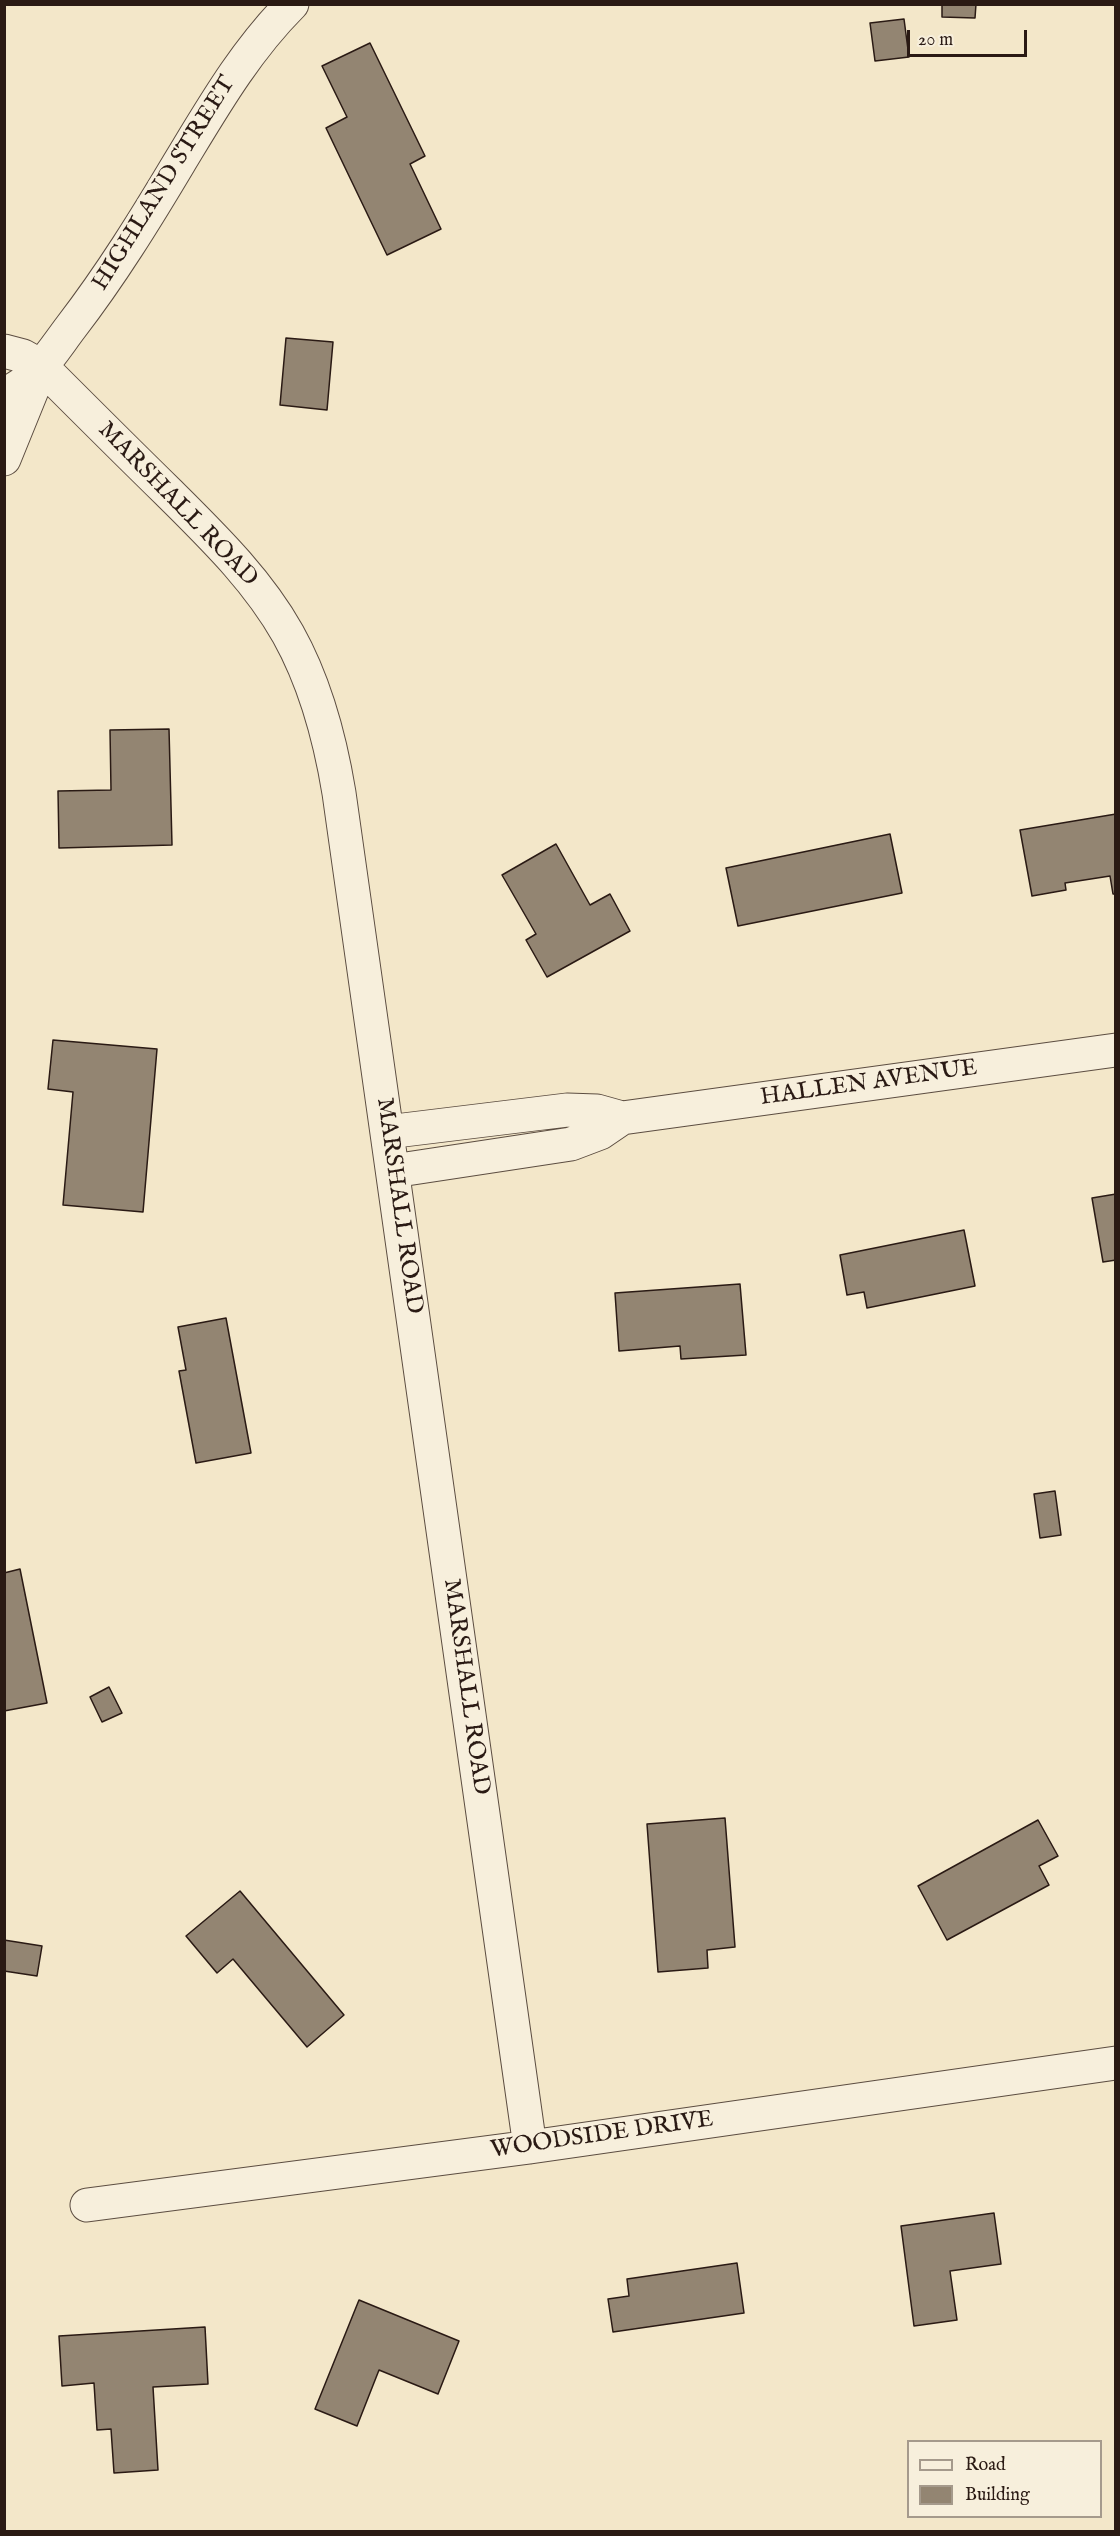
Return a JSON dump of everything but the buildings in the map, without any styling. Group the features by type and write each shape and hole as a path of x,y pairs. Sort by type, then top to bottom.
{"street":[{"name":"HIGHLAND STREET","path":"4,394 20,386 41,366 108,277 234,74 269,28 292,4"},
{"path":"4,351 23,356 41,366 4,459"},
{"name":"MARSHALL ROAD","path":"41,366 237,562 273,609 303,664 317,697 333,759 530,2147"},
{"name":"HALLEN AVENUE","path":"387,1132 567,1110 597,1111 622,1118 1116,1050"},
{"name":"HALLEN AVENUE","path":"393,1171 571,1144 606,1130 622,1118"},
{"name":"WOODSIDE DRIVE","path":"87,2205 530,2147 1116,2063"}]}
